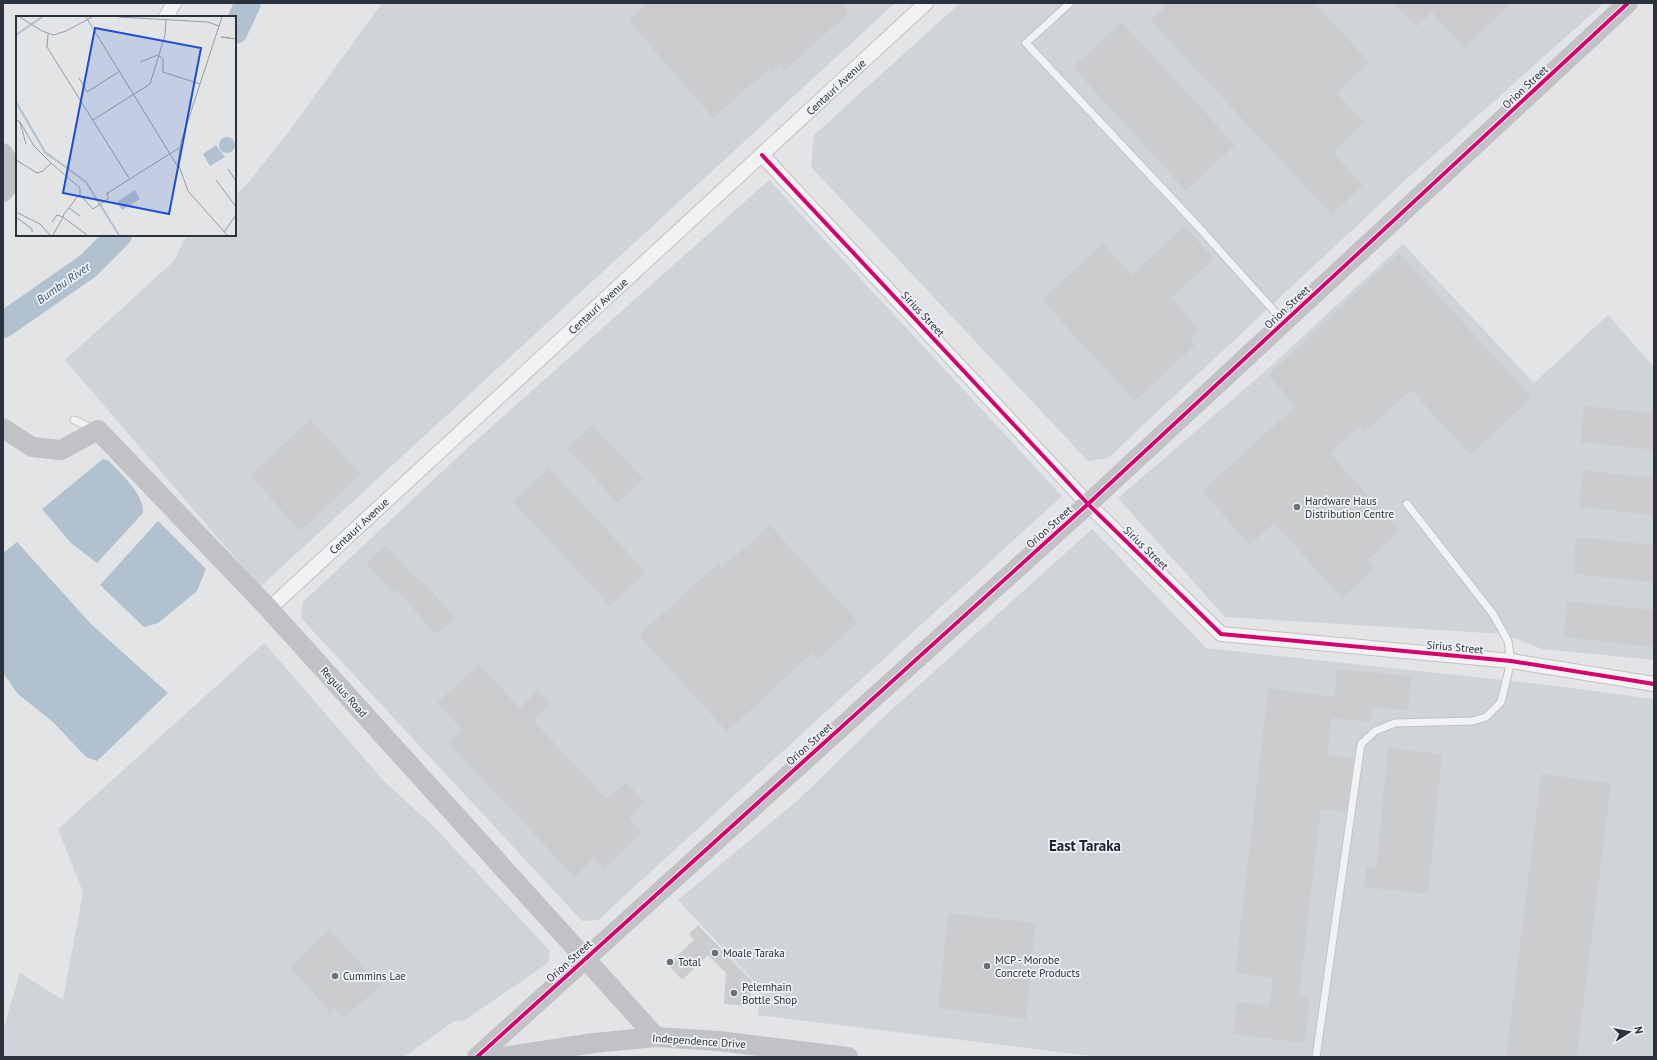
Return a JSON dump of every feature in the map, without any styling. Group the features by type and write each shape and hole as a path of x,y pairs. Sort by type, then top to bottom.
{"street":[{"path":"167,16 174,3"},
{"name":"Centauri Avenue","path":"269,609 926,3"},
{"name":"Orion Street","path":"477,1057 1088,504 1628,3"},
{"path":"3,153 15,171 9,185 3,192"},
{"name":"Sirius Street","path":"762,155 1088,504 1221,634 1511,661 1654,684"},
{"path":"3,428 32,447 61,450 98,430"},
{"name":"Regulus Road","path":"98,430 269,609 656,1037"},
{"name":"Independence Drive","path":"503,1057 594,1043 656,1037 719,1041 848,1057"}],"lane":[{"path":"1070,3 1026,43 1194,222 1284,322"},
{"path":"74,420 98,430"},
{"path":"1316,1057 1361,744 1375,731 1395,723 1473,721 1486,717 1502,702 1511,661 1508,641 1493,614 1407,504"}],"shaded area":[{"path":"382,3 895,3 260,587 65,360 174,261 183,242 189,236 236,236 236,194 248,183 290,130"},
{"path":"960,3 1604,3 1410,176 1108,458 1088,461 811,167 814,135"},
{"path":"769,180 1062,496 598,920 582,921 301,618 303,602 462,453"},
{"path":"1403,244 1534,383 1608,315 1654,367 1654,660 1542,649 1504,634 1225,617 1118,498 1261,375"},
{"path":"1092,529 1206,648 1548,685 1654,699 1654,1057 1099,1057 758,1015 760,988 678,900 798,800 876,724"},
{"path":"264,643 384,781 436,829 550,951 548,963 465,1020 454,1021 404,1057 3,1057 3,1030 20,973 63,1000 83,892 58,829"}],"water":[{"path":"103,459 108,460 131,485 143,506 143,513 97,563 71,543 42,509"},
{"path":"158,521 206,569 197,591 158,623 144,627 100,585"},
{"path":"17,542 91,624 168,693 97,761 86,757 53,722 18,694 3,673 3,553"}],"building":[{"path":"649,3 840,3 849,13 785,70 779,64 771,72 769,69 713,118 629,21"},
{"path":"1169,3 1315,3 1369,62 1337,93 1364,122 1333,152 1363,185 1332,215 1151,21"},
{"path":"1394,3 1511,3 1464,48 1432,12 1416,27"},
{"path":"1122,22 1235,145 1186,191 1073,67"},
{"path":"1184,226 1214,259 1171,298 1200,330 1190,339 1195,345 1135,401 1042,300 1103,243 1132,275"},
{"path":"1399,253 1532,397 1471,455 1411,390 1364,433 1359,427 1330,453 1400,531 1368,560 1375,568 1342,598 1274,523 1250,545 1202,491 1296,406 1268,375"},
{"path":"1584,406 1654,413 1654,450 1580,442"},
{"path":"310,419 361,474 301,531 250,476"},
{"path":"592,425 643,479 618,503 567,448"},
{"path":"549,468 646,572 610,606 513,501"},
{"path":"1583,470 1654,478 1654,515 1579,507"},
{"path":"770,525 858,622 818,659 812,653 727,732 639,635 718,563 722,568"},
{"path":"1576,537 1654,545 1654,582 1573,574"},
{"path":"386,546 421,583 423,581 455,618 436,634 396,589 393,592 366,564"},
{"path":"1567,601 1654,610 1654,647 1563,637"},
{"path":"478,664 520,708 538,690 550,703 533,720 607,799 626,782 645,802 629,818 642,833 604,869 594,858 575,877 448,743 462,730 437,703"},
{"path":"1337,669 1411,676 1408,710 1372,707 1371,722 1332,718 1327,755 1354,758 1346,812 1321,809 1299,996 1310,998 1305,1043 1233,1034 1237,1002 1270,1005 1273,978 1235,973 1268,688 1335,697"},
{"path":"1388,748 1442,754 1428,894 1364,887 1366,867 1376,868"},
{"path":"1541,774 1611,783 1577,1057 1506,1057"},
{"path":"948,913 1036,923 1026,1019 938,1008"},
{"path":"698,925 752,981 750,1006 724,1004 726,973 708,955 682,980 668,964 694,940 689,934"},
{"name":"Cummins Lae","path":"330,930 380,986 344,1018 335,1008 330,1012 290,967"}],"waterway":[{"name":"Bumbu River","path":"236,29 248,3"},
{"name":"Bumbu River","path":"3,325 88,266 118,236"}],"cycle path":[{"path":"477,1057 1088,504 1628,3"},
{"path":"762,155 1088,504 1221,634 1511,661 1654,684"}],"place":[{"name":"Hardware Haus Distribution Centre","path":"1297,507"},
{"name":"Moale Taraka","path":"715,953"},
{"name":"Total","path":"670,962"},
{"name":"MCP - Morobe Concrete Products","path":"987,966"},
{"name":"Cummins Lae","path":"335,976"},
{"name":"Pelemhain Bottle Shop","path":"734,993"}],"district":[{"name":"East Taraka","path":"1085,845"}]}
